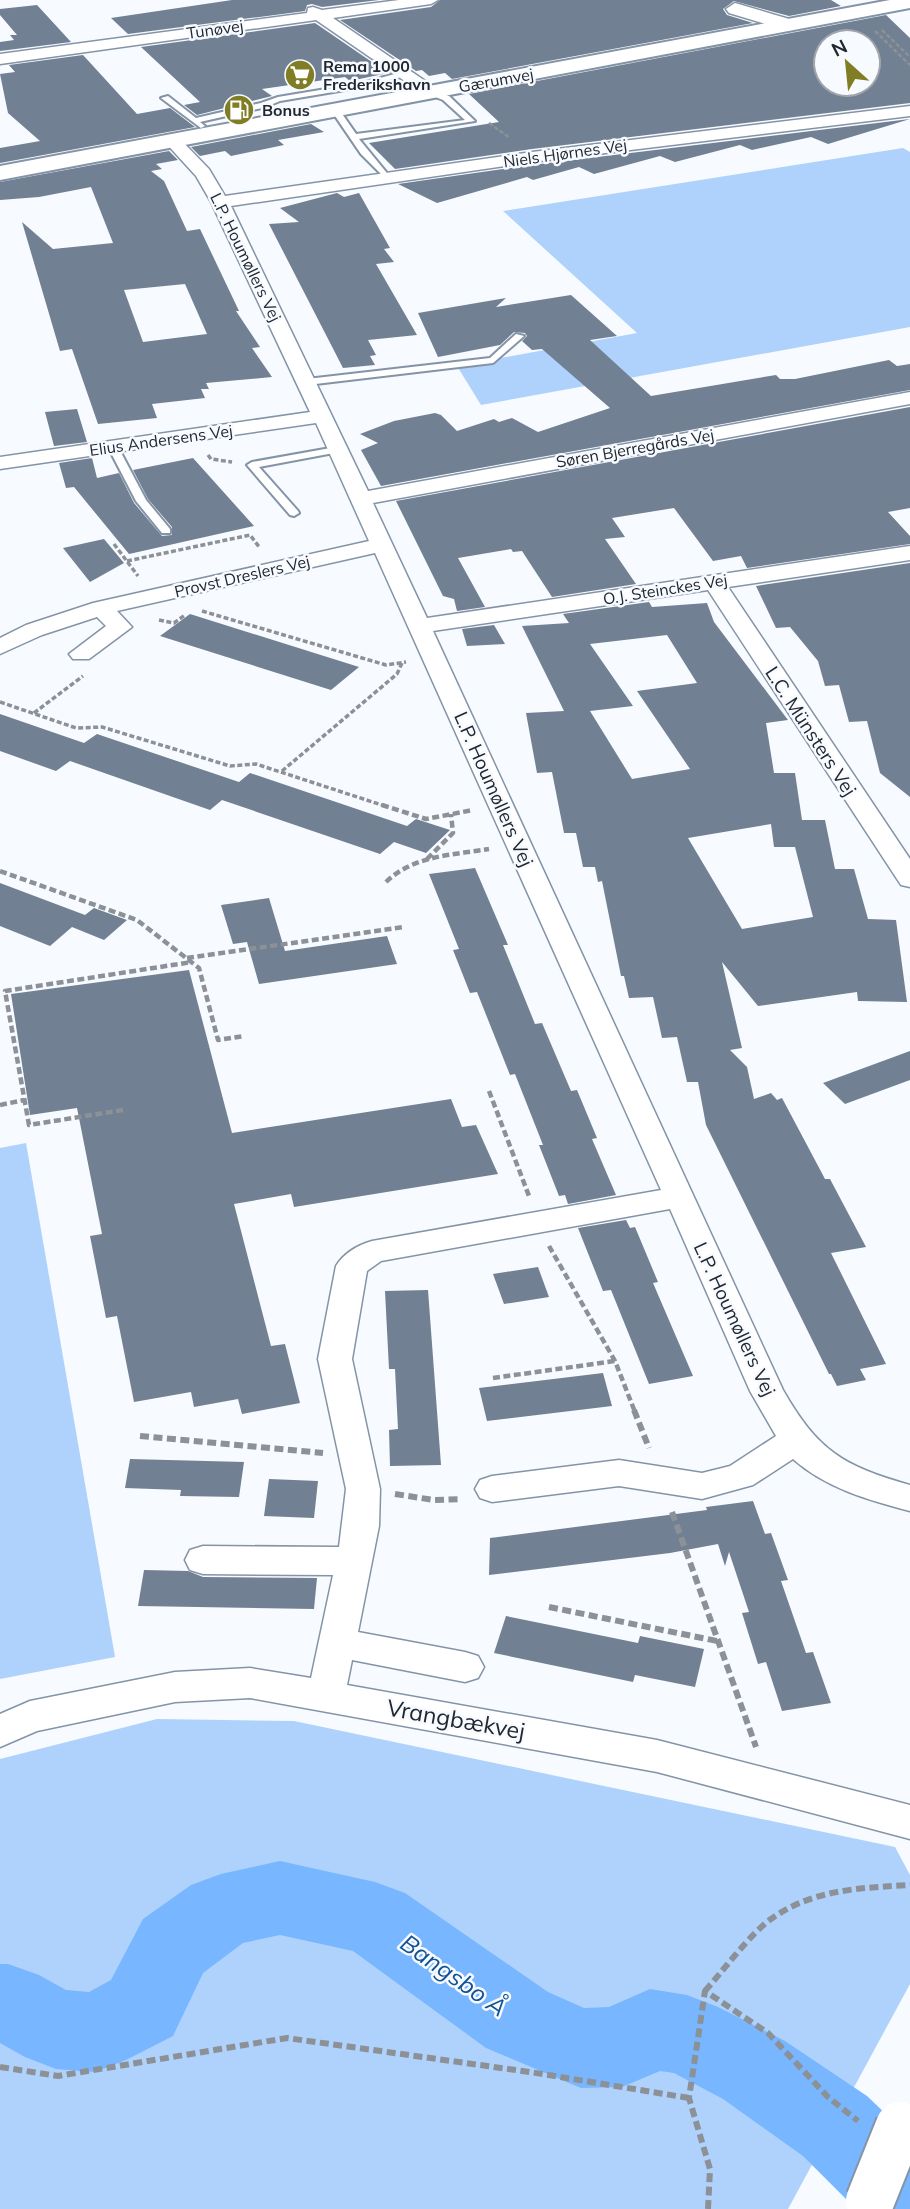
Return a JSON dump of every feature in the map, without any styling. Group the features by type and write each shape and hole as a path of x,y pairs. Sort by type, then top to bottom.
{"main road":[{"name":"Gærumvej","path":"0,173 172,141 202,127 282,120 910,2"}],"street":[{"path":"299,0 431,92"},
{"name":"Tunøvej","path":"0,59 431,0"},
{"path":"727,4 789,25"},
{"path":"727,4 762,30"},
{"name":"Niels Hjørnes Vej","path":"220,202 531,157 910,111"},
{"name":"L.P. Houmøllers Vej","path":"172,141 203,173 220,202 307,382 336,450 383,545 502,804 517,844 588,993 767,1391 796,1440 826,1467 867,1486 910,1498"},
{"name":"Søren Bjerregårds Vej","path":"360,499 910,398"},
{"name":"Elius Andersens Vej","path":"0,463 323,416"},
{"name":"Provst Dreslers Vej","path":"0,647 34,630 101,608 383,545"},
{"name":"O.J. Steinckes Vej","path":"420,626 910,553"},
{"name":"L.C. Münsters Vej","path":"713,581 910,879"},
{"path":"81,654 120,627 101,608"},
{"path":"326,1695 361,1527 363,1489 335,1359 352,1266 372,1252 679,1197"},
{"path":"492,1489 619,1474 702,1486 741,1476 796,1440"},
{"path":"203,1560 354,1561"},
{"path":"338,1643 465,1667"},
{"name":"Vrangbækvej","path":"0,1731 30,1717 175,1687 250,1683 657,1756 910,1822"},
{"path":"869,2205 893,2120"}],"lane":[{"path":"165,98 202,127 278,99 363,85 402,74"},
{"path":"431,92 446,98 471,121"},
{"path":"263,105 282,120"},
{"path":"335,110 353,137 387,178"},
{"path":"353,137 471,121"},
{"path":"307,382 493,360 519,336"},
{"path":"113,447 141,501 166,531"},
{"path":"294,513 251,465 336,450"}],"path":[{"path":"882,30 910,57"},
{"path":"882,38 910,65"},
{"path":"471,121 492,123 531,157"},
{"path":"127,561 250,535 277,568"},
{"path":"114,544 153,596"},
{"path":"120,627 155,619 174,623 195,608 386,665 434,657"},
{"path":"34,714 93,668 81,654"},
{"path":"281,772 397,674 402,662"},
{"path":"0,702 76,728 102,727 230,766 256,764 426,819 502,804"},
{"path":"426,860 453,833 451,814"},
{"path":"386,882 395,870 426,860 517,844"},
{"path":"0,871 137,920 199,968 218,1040 244,1036"},
{"path":"187,958 404,927"},
{"path":"123,1111 29,1125 5,991 192,962"},
{"path":"489,1091 554,1259 615,1361 661,1479 759,1755"},
{"path":"0,1105 24,1100"},
{"path":"493,1378 615,1361"},
{"path":"140,1436 355,1456"},
{"path":"363,1489 434,1500 478,1498 492,1489"},
{"path":"549,1607 718,1641"},
{"path":"708,2209 710,2169 689,2098 705,1991 769,1920 805,1900 842,1889 910,1885"},
{"path":"705,1991 768,2032 828,2096 893,2120"},
{"path":"0,2067 58,2076 288,2038 530,2072 689,2098"}],"shaded area":[{"path":"903,148 910,152 910,327 481,405 457,366 637,333 503,211"},
{"path":"26,1143 115,1657 0,1679 0,1148"},
{"path":"157,1719 294,1721 895,1847 910,1875 910,1984 788,2209 0,2209 0,1759"}],"building":[{"path":"232,0 379,0 322,7 312,4 307,5 305,11 128,34 111,18"},
{"path":"440,0 831,0 841,6 789,16 734,1 723,9 727,15 753,23 452,79 445,73 429,76 422,70 416,71 340,20 431,7"},
{"path":"37,5 71,42 0,51 0,42 14,40 10,35 17,35 0,15 0,9"},
{"path":"886,15 910,38 910,103 532,149 395,169 369,143 499,122 469,94 812,29 812,98 882,98 882,28 817,28"},
{"path":"315,23 388,73 350,81 345,77 262,89 272,96 197,115 184,105 200,102 141,47"},
{"path":"83,55 137,114 170,108 195,127 0,163 0,148 40,141 8,113 0,74 15,72 9,65"},
{"path":"910,119 828,144 811,137 752,150 740,145 675,162 660,156 594,174 579,167 533,180 527,177 437,203 398,184 532,165"},
{"path":"311,124 324,132 278,140 284,145 231,156 225,151 200,156 191,147"},
{"path":"169,151 178,160 156,164 162,169 151,171 164,181 187,231 200,229 239,311 236,311 260,347 252,348 272,377 206,383 209,389 201,389 205,398 152,404 157,418 98,424 72,349 60,351 22,222 53,249 113,243 91,187 39,197 0,200 0,182","holes":["185,284 207,334 143,342 124,290"]},
{"path":"337,193 344,197 359,193 390,248 384,249 394,262 376,264 417,335 368,340 376,355 370,356 375,365 343,368 269,224 299,222 280,208"},
{"path":"571,295 617,336 590,340 651,396 776,375 780,379 795,379 889,360 897,366 910,364 910,390 381,486 361,450 378,443 360,434 394,421 435,413 441,415 457,431 494,419 499,422 512,418 538,432 610,408 542,349 532,350 522,341 527,336 525,333 514,332 500,345 438,357 418,313 506,298 496,307"},
{"path":"910,407 910,508 888,512 910,536 910,544 747,568 741,556 713,561 674,508 612,518 625,537 605,539 636,584 552,597 522,551 513,552 511,549 458,558 485,607 457,611 454,599 443,596 396,501"},
{"path":"77,409 87,442 54,446 45,412"},
{"path":"92,458 97,478 119,473 134,503 162,536 172,535 172,527 148,499 133,470 193,458 254,526 129,554 74,487 66,488 59,463"},
{"path":"104,539 124,563 90,582 63,548"},
{"path":"910,563 910,797 880,773 867,721 849,722 839,685 825,686 818,661 790,627 776,628 756,586"},
{"path":"649,602 652,607 707,603 714,622 788,720 766,723 774,773 795,773 802,820 825,820 835,869 854,869 868,919 896,920 907,1002 858,1001 857,992 758,1006 722,962 742,1048 730,1050 747,1067 754,1099 771,1093 777,1100 782,1098 825,1179 830,1179 866,1247 831,1253 886,1364 860,1369 866,1380 837,1386 829,1374 706,1125 698,1082 687,1082 677,1037 662,1038 653,997 629,998 624,976 621,976 602,881 598,882 595,867 583,867 576,833 564,833 552,772 537,773 526,713 564,711 522,626 569,623 563,614","holes":["667,635 697,683 637,691 690,769 632,779 590,711 633,706 590,644","771,824 774,847 795,847 813,917 742,929 688,838"]},
{"path":"190,614 359,667 331,690 160,636"},
{"path":"494,625 505,644 467,646 462,629"},
{"path":"0,714 84,743 97,734 239,782 250,773 407,826 416,819 450,830 426,853 394,842 380,854 222,800 210,810 70,761 56,771 0,751"},
{"path":"475,868 508,945 503,945 535,1024 542,1023 571,1091 577,1090 597,1138 592,1139 616,1195 568,1204 565,1195 559,1196 539,1145 543,1145 515,1074 510,1075 477,992 470,993 453,950 459,949 429,874"},
{"path":"0,883 85,915 94,908 127,920 104,940 72,927 50,946 0,926"},
{"path":"269,898 285,951 387,936 397,964 259,984 247,942 233,944 221,905"},
{"path":"189,970 232,1133 451,1099 462,1127 476,1125 498,1174 294,1207 291,1194 234,1204 271,1346 285,1344 300,1403 242,1414 238,1399 194,1407 191,1392 134,1402 117,1316 106,1318 90,1236 102,1234 77,1108 30,1115 11,994"},
{"path":"910,1051 910,1080 845,1104 823,1083"},
{"path":"626,1220 630,1228 635,1227 658,1282 653,1283 693,1376 649,1384 611,1290 603,1291 578,1228"},
{"path":"538,1267 549,1297 504,1304 493,1274"},
{"path":"428,1290 441,1465 390,1466 389,1430 398,1429 395,1369 389,1369 385,1291"},
{"path":"603,1373 612,1406 487,1421 479,1388"},
{"path":"130,1459 244,1462 239,1497 180,1496 181,1490 125,1488"},
{"path":"269,1479 318,1481 314,1518 264,1516"},
{"path":"753,1501 765,1534 771,1533 788,1580 781,1581 806,1653 813,1652 831,1703 782,1711 766,1662 758,1664 742,1613 749,1612 729,1552 725,1566 718,1544 670,1553 489,1575 490,1538 707,1510 706,1507"},
{"path":"144,1570 188,1571 203,1577 317,1578 314,1609 138,1606"},
{"path":"506,1616 638,1643 640,1636 704,1649 695,1687 635,1675 633,1682 494,1653"}],"waterway":[{"name":"Bangsbo Å","path":"0,2003 8,2003 56,2029 95,2032 142,2008 173,1946 221,1911 280,1898 375,1919 517,2020 581,2048 622,2047 650,2029 687,2035 754,2070 835,2126 910,2199"}],"place":[{"name":"Rema 1000 Frederikshavn","path":"300,75"},
{"name":"Bonus","path":"239,110"}]}
